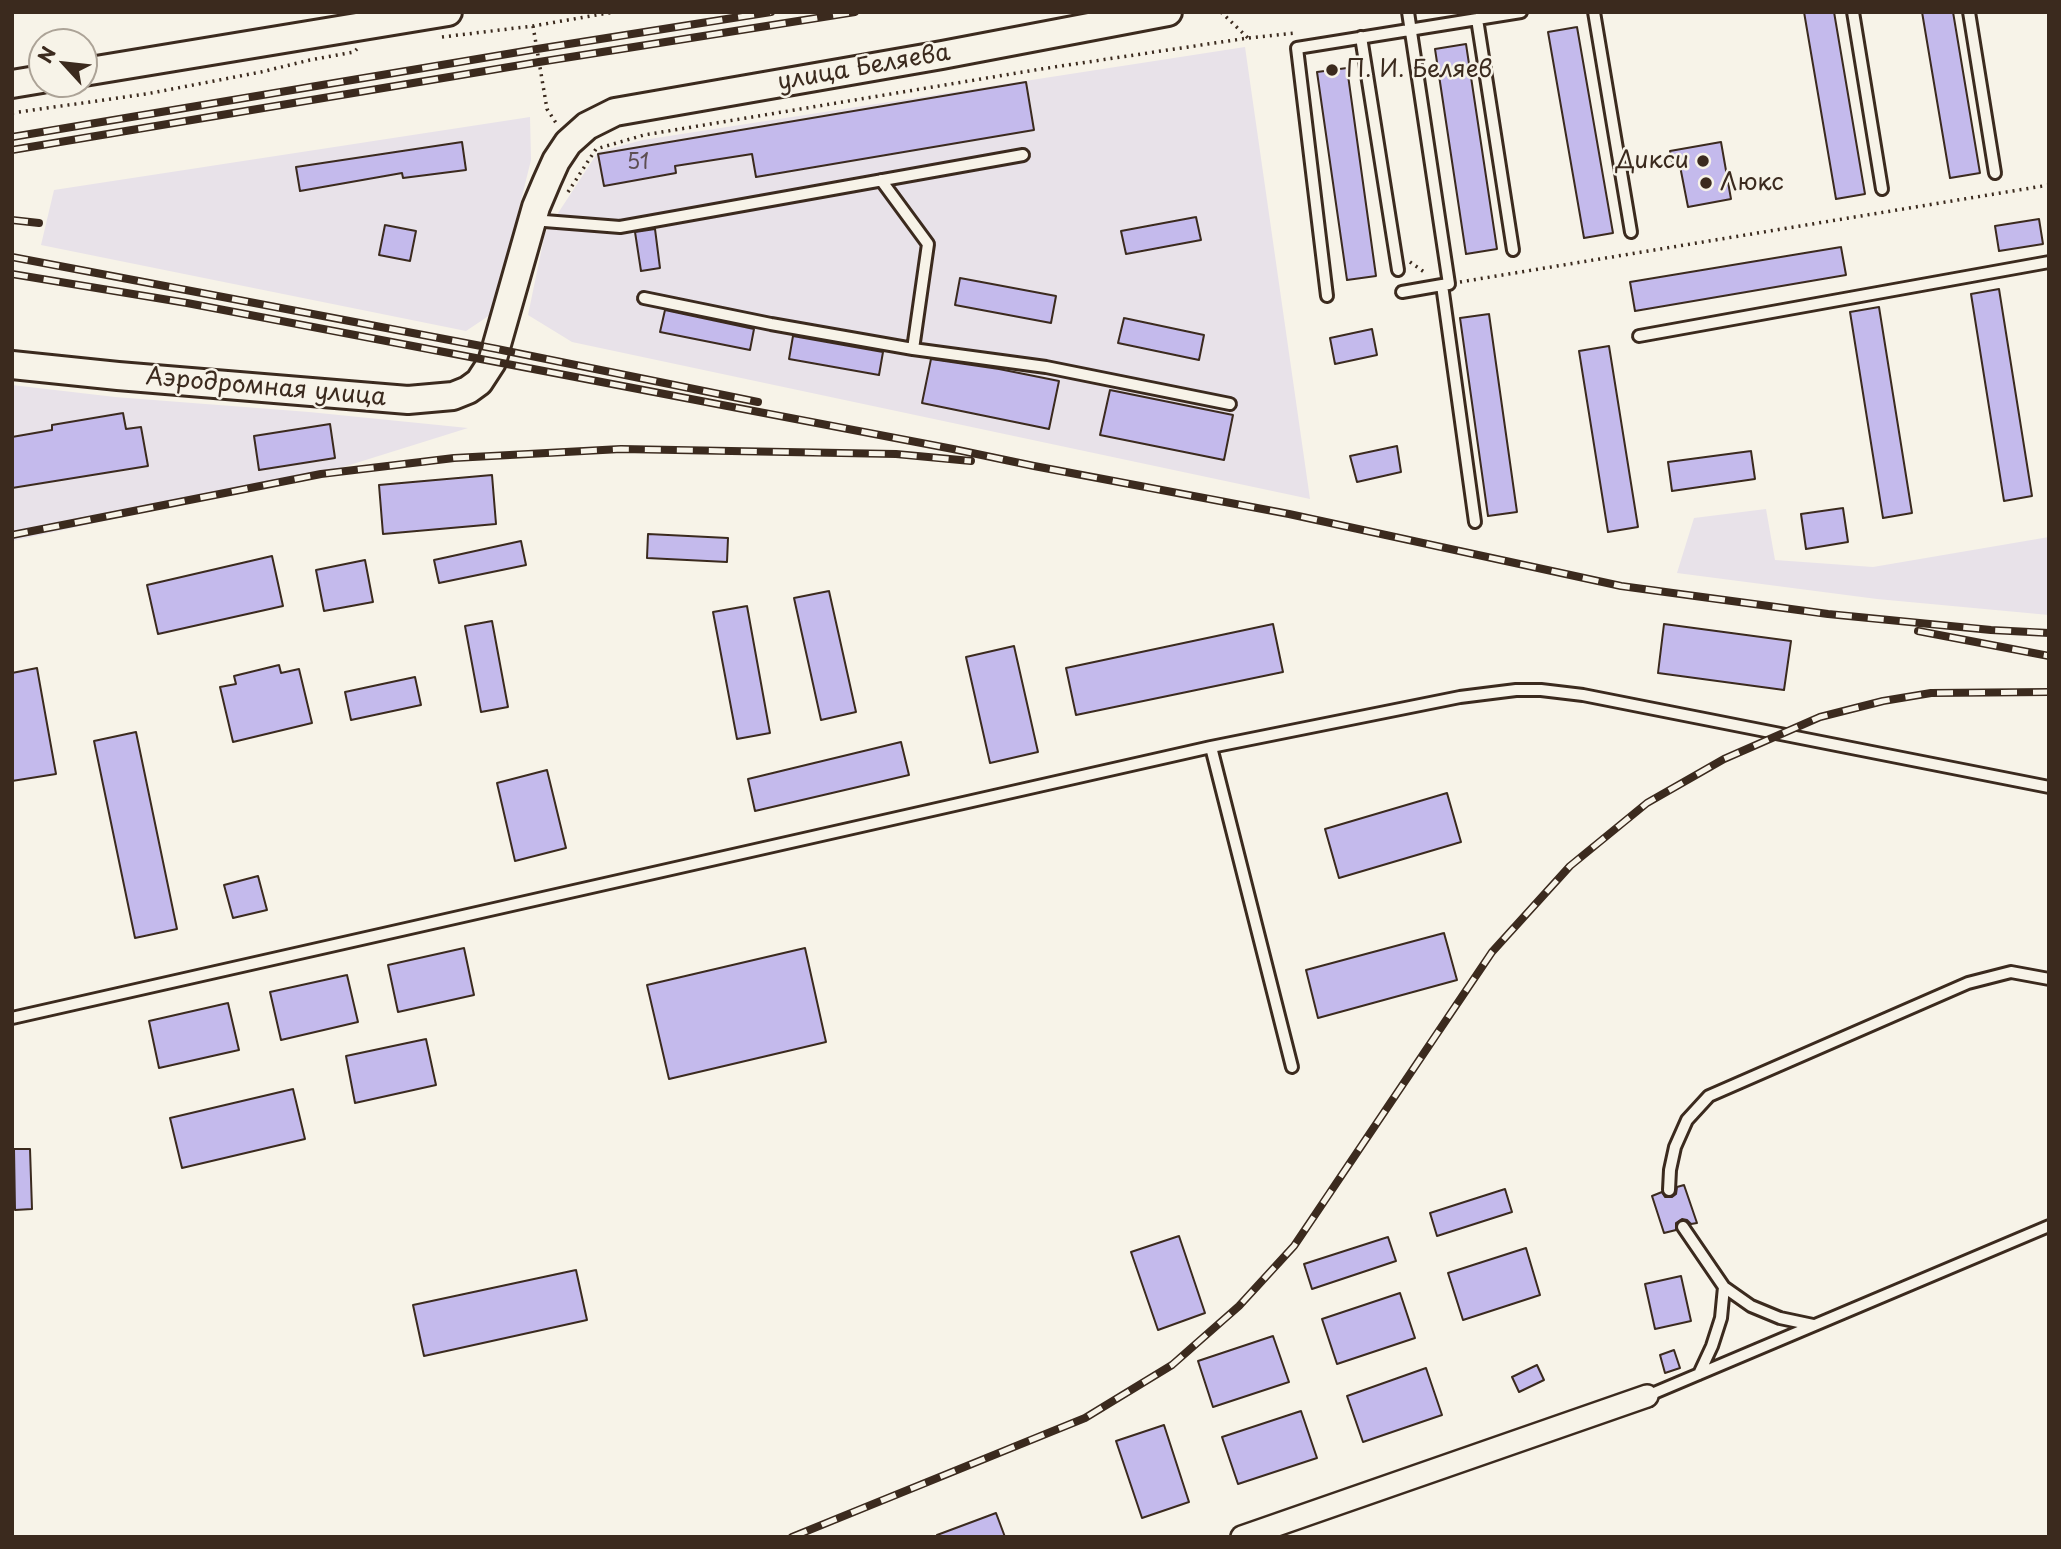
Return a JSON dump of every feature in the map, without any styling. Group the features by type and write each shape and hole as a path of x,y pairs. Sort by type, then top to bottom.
{"street":[{"path":"98,70 448,12"},
{"name":"улица Беляева","path":"568,143 587,125 615,113 1168,12"},
{"name":"Аэродромная улица","path":"12,365 408,400 453,396 479,382 492,362 533,220 556,161 568,143"},
{"path":"1242,1537 1647,1396"}],"lane":[{"path":"1408,12 1475,522"},
{"path":"1327,296 1297,48 1521,12"},
{"path":"1594,12 1631,232"},
{"path":"1853,12 1882,189"},
{"path":"1969,12 1996,173"},
{"path":"1477,19 1513,250"},
{"path":"1362,37 1398,270"},
{"path":"533,220 620,227 1023,155"},
{"path":"881,180 928,244 913,349"},
{"path":"1639,336 2049,262"},
{"path":"1402,292 1445,284"},
{"path":"644,298 913,349 1046,367 1230,404"},
{"path":"12,1018 1211,747 1460,697 1516,690 1583,695 2049,787"},
{"path":"1211,747 1292,1067"},
{"path":"1669,1190 1675,1147 1688,1120 1709,1096 1968,984 2011,972 2049,979"},
{"path":"1647,1396 2049,1226"},
{"path":"1683,1227 1724,1287 1751,1306 1780,1318 1813,1325"},
{"path":"1699,1374 1721,1318 1724,1287"}],"path":[{"path":"434,37 533,26 614,12"},
{"path":"1221,12 1248,38"},
{"path":"533,26 547,108 568,143"},
{"path":"568,192 596,149 644,135 1028,71 1248,38 1301,33"},
{"path":"12,113 133,96 261,72 354,52 363,45"},
{"path":"1395,251 1445,284 2049,185"}],"shaded area":[{"path":"1245,47 1310,499 572,342 528,315 545,233 598,152 643,140"},
{"path":"530,117 531,160 493,313 466,331 41,245 54,190"},
{"path":"12,385 115,397 468,428 321,474 12,541"},
{"path":"1766,509 1775,560 1873,567 2049,537 2049,615 1877,599 1677,573 1694,518"}],"building":[{"path":"1804,12 1834,12 1865,194 1836,199"},
{"path":"1922,12 1953,12 1980,173 1950,178"},
{"path":"1577,27 1613,233 1584,238 1548,32"},
{"path":"1466,44 1497,249 1466,254 1435,49"},
{"path":"1347,68 1376,276 1347,280 1317,72"},
{"path":"1026,82 1034,130 756,177 752,154 675,166 676,173 604,186 598,154"},
{"path":"462,142 466,170 403,178 402,173 300,191 296,167"},
{"name":"Люкс","path":"1721,142 1731,199 1688,207 1680,166 1673,167 1670,151"},
{"path":"1196,217 1201,240 1126,254 1121,231"},
{"path":"2039,219 2043,244 1999,251 1995,226"},
{"path":"385,225 416,231 410,261 379,255"},
{"path":"655,229 660,268 641,271 635,232"},
{"path":"1841,247 1846,275 1635,311 1630,282"},
{"path":"960,278 1056,296 1051,323 955,305"},
{"path":"1999,289 2032,496 2004,501 1971,294"},
{"path":"1879,307 1912,513 1883,518 1850,312"},
{"path":"665,310 754,329 750,350 660,332"},
{"path":"1489,314 1517,512 1488,516 1460,318"},
{"path":"1124,318 1204,335 1199,360 1118,343"},
{"path":"1372,329 1377,355 1335,364 1330,338"},
{"path":"793,336 883,352 879,375 789,359"},
{"path":"1609,346 1638,527 1608,532 1579,351"},
{"path":"931,359 1059,381 1049,429 922,403"},
{"path":"1110,390 1233,415 1224,460 1100,435"},
{"path":"123,413 126,429 141,427 148,466 12,488 12,437 52,430 52,425"},
{"path":"330,424 335,458 259,470 254,436"},
{"path":"1397,446 1401,472 1357,482 1350,456"},
{"path":"1751,451 1755,479 1672,491 1668,462"},
{"path":"492,475 496,524 383,534 379,485"},
{"path":"1843,508 1848,542 1806,549 1801,514"},
{"path":"648,534 728,538 727,562 647,558"},
{"path":"521,541 526,565 439,583 434,560"},
{"path":"272,556 283,606 158,634 147,585"},
{"path":"365,560 373,602 324,611 316,570"},
{"path":"829,591 856,712 821,720 794,598"},
{"path":"747,606 770,733 737,739 713,612"},
{"path":"492,621 508,707 481,712 465,626"},
{"path":"1273,624 1283,672 1076,715 1066,668"},
{"path":"1664,624 1791,641 1784,690 1658,673"},
{"path":"1014,646 1038,752 990,763 966,657"},
{"path":"279,665 281,673 299,669 312,723 233,742 220,687 236,684 234,676"},
{"path":"37,668 56,774 12,781 12,673"},
{"path":"415,677 421,705 351,720 345,692"},
{"path":"136,732 177,929 135,938 94,741"},
{"path":"901,742 909,775 755,811 748,779"},
{"path":"547,770 566,848 515,861 497,783"},
{"path":"1447,793 1461,842 1339,878 1325,829"},
{"path":"258,876 267,910 233,918 224,885"},
{"path":"1444,933 1457,980 1318,1018 1306,970"},
{"path":"464,948 474,995 398,1012 388,965"},
{"path":"805,948 826,1042 669,1079 647,985"},
{"path":"347,975 358,1022 281,1040 270,992"},
{"path":"228,1003 239,1050 159,1068 149,1021"},
{"path":"426,1039 436,1085 355,1103 346,1056"},
{"path":"293,1089 305,1139 182,1168 170,1118"},
{"path":"14,1149 30,1149 32,1209 15,1210"},
{"path":"1684,1185 1697,1223 1691,1224 1682,1219 1676,1223 1676,1230 1664,1233 1652,1196 1662,1192 1665,1197 1672,1197 1676,1194 1677,1187"},
{"path":"1505,1189 1512,1212 1437,1236 1430,1213"},
{"path":"1179,1236 1205,1313 1158,1330 1131,1252"},
{"path":"1388,1237 1396,1261 1312,1289 1304,1264"},
{"path":"1526,1248 1540,1295 1463,1320 1448,1273"},
{"path":"576,1270 587,1320 424,1356 413,1305"},
{"path":"1681,1276 1691,1321 1655,1329 1645,1284"},
{"path":"1400,1293 1415,1338 1337,1364 1322,1319"},
{"path":"1273,1336 1289,1382 1213,1407 1198,1361"},
{"path":"1674,1350 1680,1368 1665,1373 1660,1355"},
{"path":"1537,1365 1544,1380 1519,1392 1512,1377"},
{"path":"1426,1368 1442,1415 1363,1442 1347,1396"},
{"path":"1301,1411 1317,1458 1238,1484 1222,1437"},
{"path":"1164,1425 1189,1502 1142,1518 1116,1441"},
{"path":"996,1513 1005,1537 937,1537 937,1535"}],"railway":[{"path":"12,137 771,12"},
{"path":"12,150 855,12"},
{"path":"12,220 39,223"},
{"path":"12,257 497,349 758,402"},
{"path":"12,274 187,303 1289,514 1621,586 1828,614 2049,633"},
{"path":"12,535 321,474 454,458 621,449 896,454 971,461"},
{"path":"1918,631 2049,656"},
{"path":"792,1537 1085,1418 1172,1365 1239,1306 1294,1246 1492,952 1570,866 1647,803 1724,759 1820,717 1883,701 1931,693 2049,692"}],"place":[{"name":"П. И. Беляев","path":"1332,70"},
{"name":"Дикси","path":"1703,161"},
{"name":"Люкс","path":"1706,183"}]}
